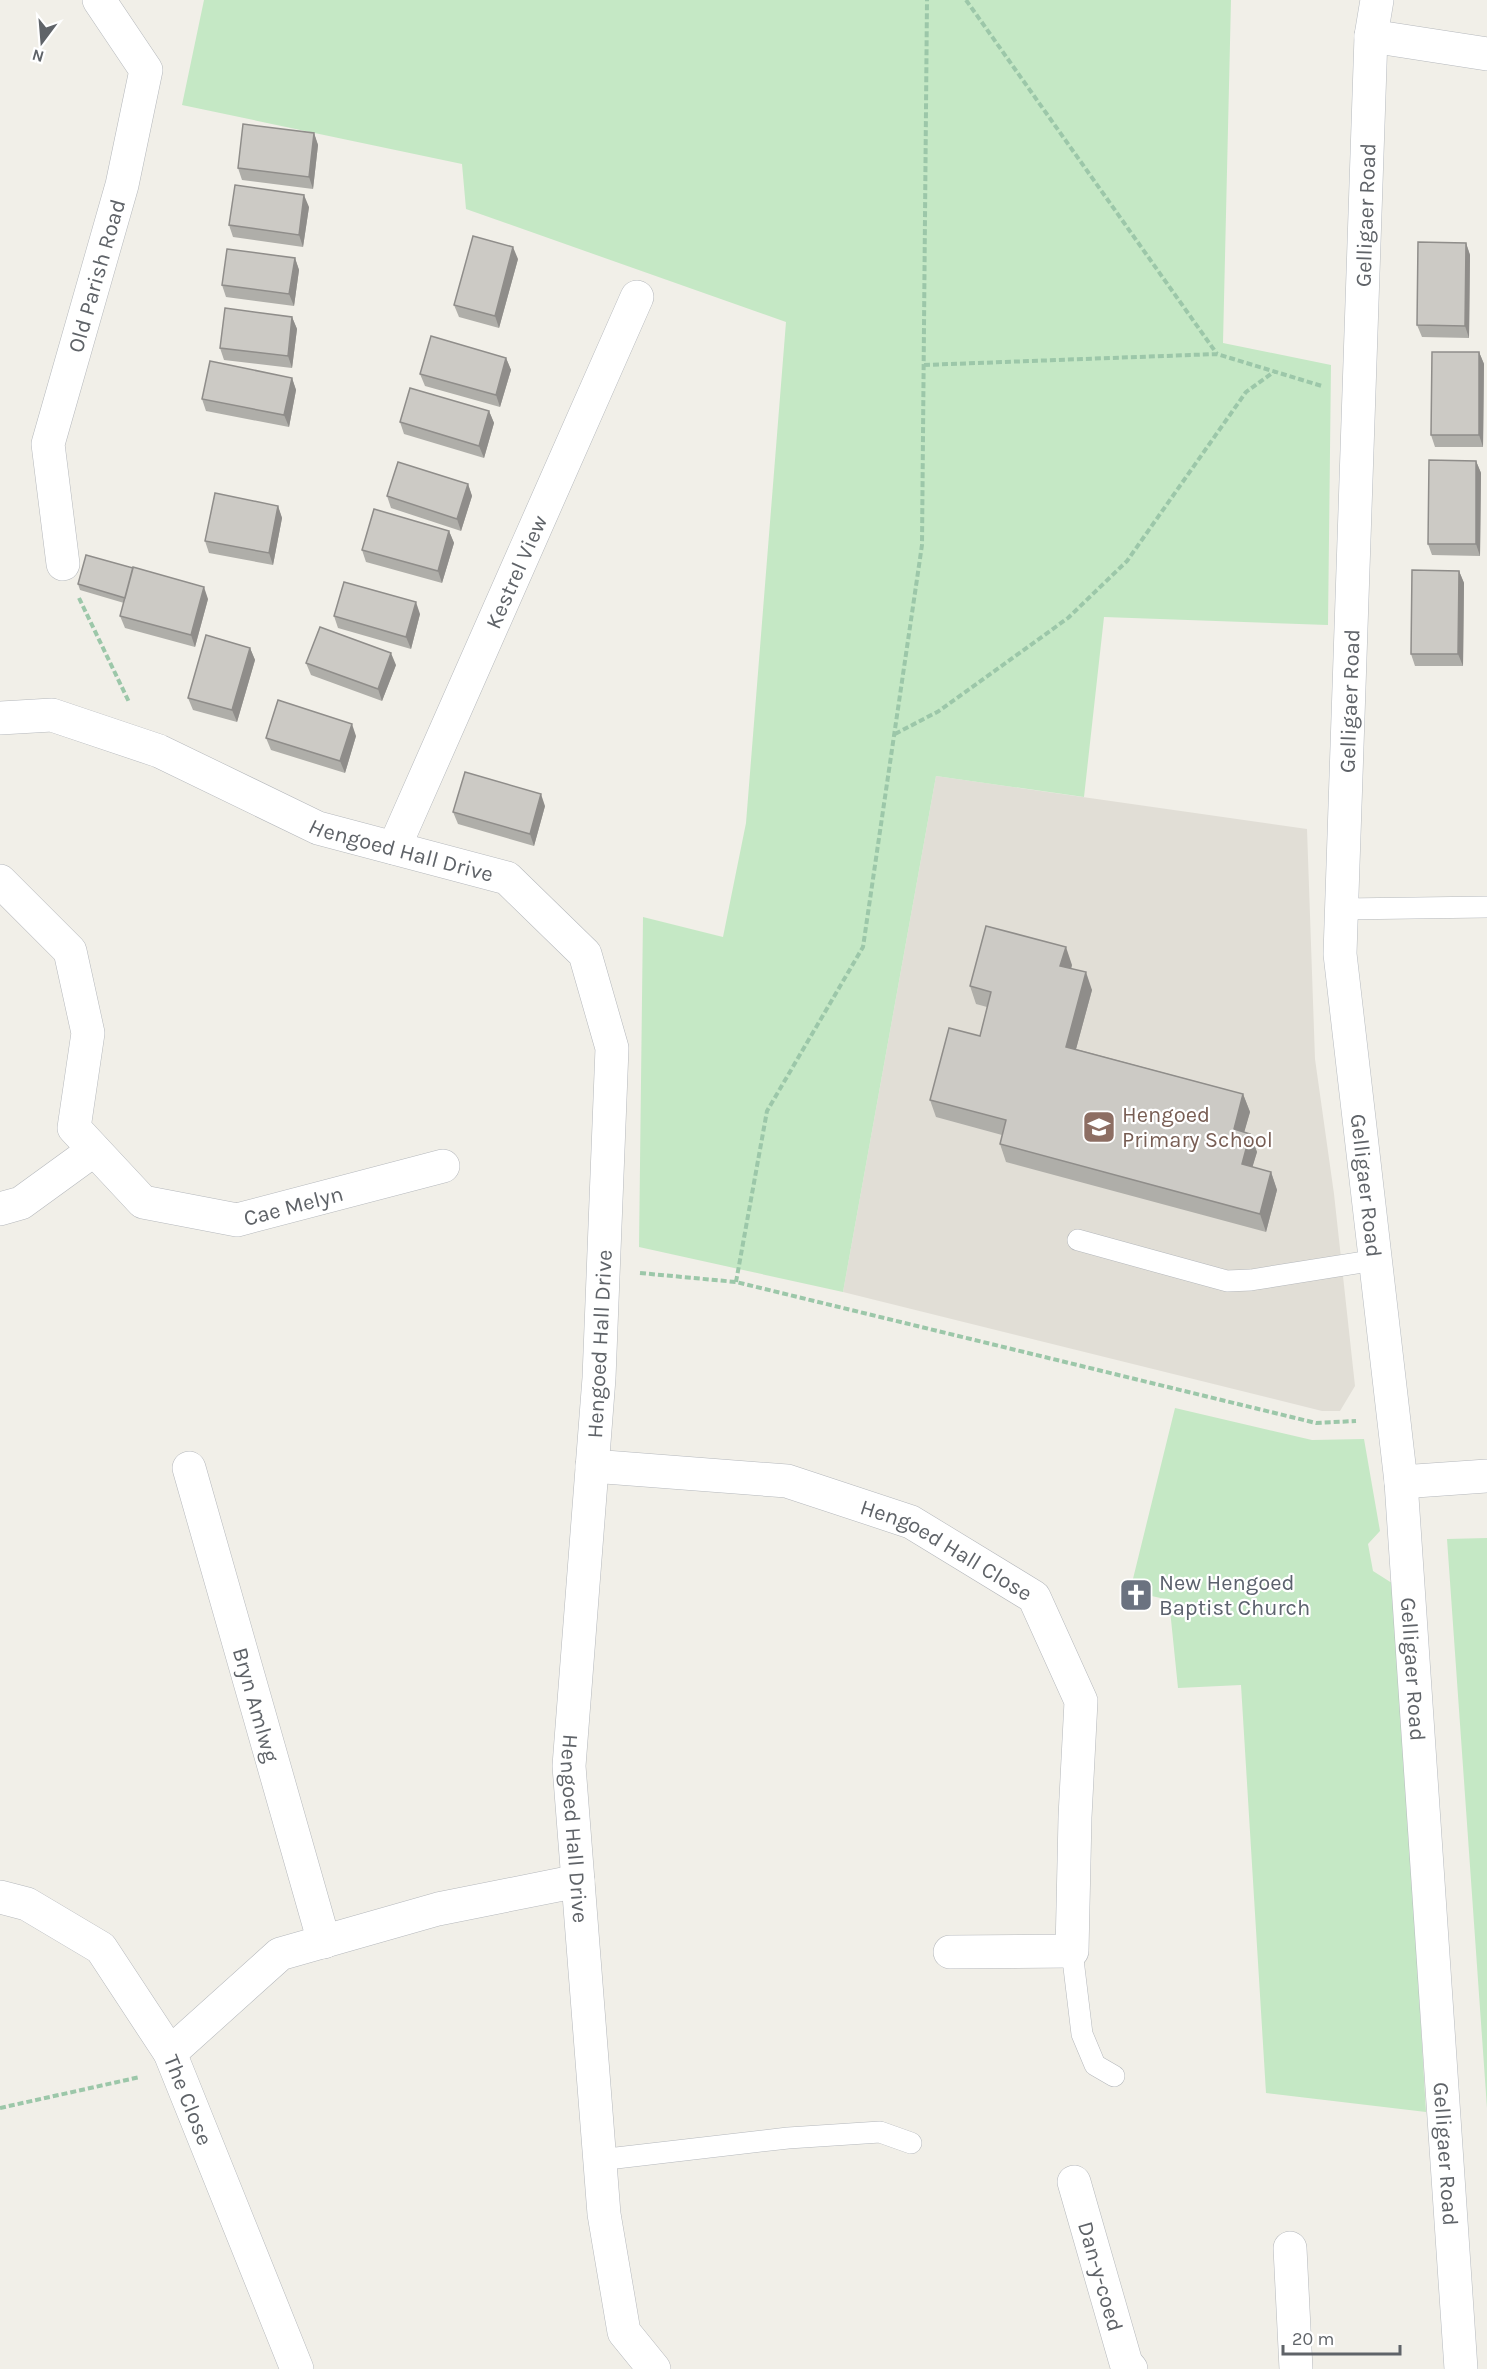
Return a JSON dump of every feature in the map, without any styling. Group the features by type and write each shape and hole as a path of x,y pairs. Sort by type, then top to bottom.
{"street":[{"name":"Old Parish Road","path":"63,564 48,444 122,185 146,70 99,0"},
{"name":"Gelligaer Road","path":"1377,0 1371,36 1340,954 1401,1482 1461,2369"},
{"path":"1371,36 1487,54"},
{"name":"Kestrel View","path":"394,848 638,297"},
{"name":"Hengoed Hall Drive","path":"0,718 52,715 159,751 318,828 507,878 585,954 612,1048 599,1378 569,1766 604,2214 624,2332 654,2369"},
{"name":"Cae Melyn","path":"0,881 70,951 88,1033 74,1128 143,1202 237,1220 443,1166"},
{"path":"0,1209 21,1203 94,1150"},
{"name":"Hengoed Hall Close","path":"592,1466 787,1481 911,1521 1034,1597 1081,1701 1075,1817 1072,1952"},
{"name":"Bryn Amlwg","path":"189,1468 324,1942"},
{"path":"1401,1482 1487,1476"},
{"path":"173,2059 280,1954 438,1909 578,1881"},
{"name":"The Close","path":"0,1897 27,1904 101,1948 173,2059 297,2369"},
{"path":"950,1952 1072,1952"},
{"name":"Dan-y-coed","path":"1074,2182 1126,2363 1131,2369"},
{"path":"1290,2248 1296,2369"}],"lane":[{"path":"1343,909 1487,908"},
{"path":"1078,1240 1227,1281 1251,1280 1376,1260"},
{"path":"1072,1952 1082,2034 1095,2065 1114,2076"},
{"path":"599,2160 788,2138 880,2132 911,2143"}],"path":[{"path":"736,1282 768,1111 863,947 922,545 927,0"},
{"path":"966,0 1217,354"},
{"path":"924,365 1217,354 1329,388 1359,391"},
{"path":"894,735 939,711 1068,618 1127,561 1246,392 1275,371"},
{"path":"63,564 134,711 159,751"},
{"path":"603,1270 736,1282 1316,1423 1361,1421 1394,1416"},
{"path":"0,2108 127,2081 173,2059"}],"shaded area":[{"name":"Hengoed Primary School","path":"936,776 1307,829 1315,1059 1334,1194 1355,1386 1340,1411 1322,1411 843,1292"}],"green space":[{"path":"204,0 1231,0 1223,343 1331,365 1328,625 1104,617 1084,797 936,776 843,1292 639,1247 643,917 723,937 746,823 786,322 466,209 462,164 182,105"},
{"path":"1175,1408 1312,1440 1364,1439 1380,1531 1368,1544 1373,1571 1395,1585 1426,2112 1266,2093 1241,1685 1178,1688 1169,1600 1130,1591"},
{"path":"1487,1538 1487,2108 1447,1539"}],"building":[{"path":"243,124 314,133 309,177 238,168"},
{"path":"235,185 304,195 299,235 229,225"},
{"path":"473,236 513,247 495,316 454,305"},
{"path":"1418,242 1466,243 1465,326 1417,325"},
{"path":"227,249 295,258 289,294 222,285"},
{"path":"225,308 292,317 288,356 220,348"},
{"path":"431,336 506,358 496,395 420,374"},
{"path":"1432,352 1479,352 1479,435 1431,435"},
{"path":"210,361 292,378 284,415 202,399"},
{"path":"410,388 489,411 479,446 400,422"},
{"path":"1429,460 1476,461 1476,544 1428,544"},
{"path":"398,462 468,484 457,519 387,496"},
{"path":"215,493 278,506 269,553 205,541"},
{"path":"374,509 449,531 438,571 362,550"},
{"path":"86,555 133,568 125,598 78,584"},
{"path":"133,567 204,587 191,635 120,616"},
{"path":"1412,570 1459,571 1458,654 1411,654"},
{"path":"344,582 416,602 406,637 334,616"},
{"path":"320,627 391,653 378,689 306,663"},
{"path":"206,635 250,648 232,710 188,698"},
{"path":"278,700 352,724 340,761 266,738"},
{"path":"465,772 541,794 530,834 453,812"},
{"path":"986,926 1066,947 1060,966 1086,972 1066,1047 1243,1094 1234,1129 1250,1134 1242,1164 1271,1172 1260,1214 1000,1144 1006,1120 930,1100 949,1028 980,1036 991,992 970,986"}],"place":[{"name":"Hengoed Primary School","path":"1099,1127"},
{"name":"New Hengoed Baptist Church","path":"1136,1595"}]}
